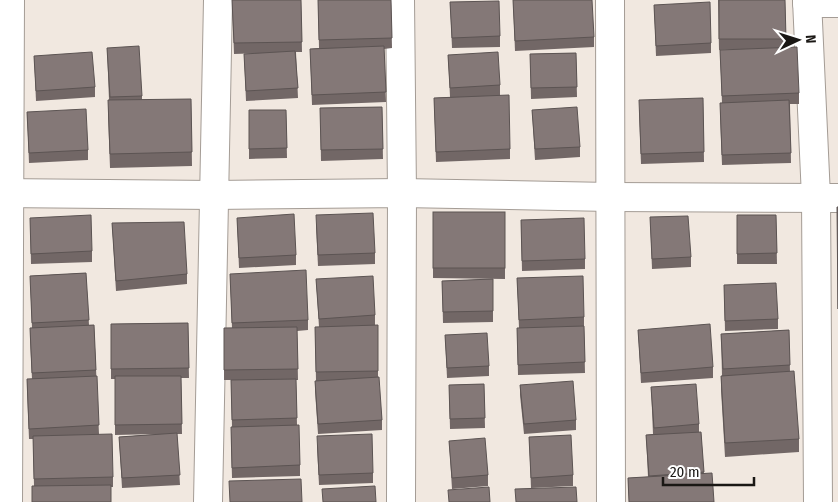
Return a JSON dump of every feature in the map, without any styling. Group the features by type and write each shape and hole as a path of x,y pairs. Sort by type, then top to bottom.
{"street":[{"path":"8,502 5,193 10,0"},
{"path":"208,502 218,0"},
{"path":"400,0 402,193 401,502"},
{"path":"610,0 611,502"},
{"path":"818,502 827,385 827,197 807,1 838,3"},
{"path":"5,193 214,195 402,193 610,197 827,197"}],"building":[{"path":"232,0 301,0 302,42 234,43"},
{"path":"318,0 391,0 392,38 319,40"},
{"path":"513,0 592,0 594,37 515,41"},
{"path":"719,0 785,0 786,39 719,39"},
{"path":"499,1 500,36 452,38 450,2"},
{"path":"710,2 711,43 656,46 654,5"},
{"path":"139,46 142,96 110,97 107,48"},
{"path":"384,46 386,92 312,95 310,49"},
{"path":"797,47 799,93 722,96 720,50"},
{"path":"295,51 298,88 246,91 244,54"},
{"path":"92,52 95,87 36,91 34,56"},
{"path":"498,52 500,85 450,88 448,55"},
{"path":"576,53 577,87 531,88 530,54"},
{"path":"509,95 510,149 436,152 434,98"},
{"path":"703,98 704,152 641,154 639,100"},
{"path":"191,99 192,152 110,154 108,100"},
{"path":"789,100 791,153 722,155 720,103"},
{"path":"382,107 383,149 321,150 320,108"},
{"path":"577,107 580,147 535,149 532,110"},
{"path":"86,109 88,150 29,153 27,112"},
{"path":"249,110 286,110 287,148 249,149"},
{"path":"837,207 838,207 838,309"},
{"path":"433,212 505,212 505,268 433,268"},
{"path":"373,213 375,253 318,255 316,215"},
{"path":"294,214 296,255 239,258 237,218"},
{"path":"91,215 92,251 31,254 30,218"},
{"path":"737,215 776,215 777,253 737,254"},
{"path":"688,216 691,257 652,259 650,217"},
{"path":"584,218 585,259 522,261 521,220"},
{"path":"184,222 187,274 116,281 112,223"},
{"path":"306,270 308,320 232,323 230,274"},
{"path":"86,273 89,320 32,323 30,276"},
{"path":"373,276 375,315 319,319 316,279"},
{"path":"583,276 584,317 519,320 517,278"},
{"path":"493,279 493,311 443,312 442,281"},
{"path":"776,283 778,319 725,321 724,285"},
{"path":"188,323 189,368 111,369 111,324"},
{"path":"710,324 713,367 641,373 638,330"},
{"path":"94,325 96,370 32,373 30,328"},
{"path":"378,325 378,371 316,372 315,327"},
{"path":"584,326 585,362 518,365 517,328"},
{"path":"297,327 298,369 224,370 224,328"},
{"path":"789,330 790,365 723,369 721,334"},
{"path":"487,333 489,366 447,368 445,335"},
{"path":"794,371 799,439 725,443 721,376"},
{"path":"97,376 99,425 29,429 27,379"},
{"path":"115,376 181,376 182,424 115,425"},
{"path":"379,377 382,420 318,424 315,381"},
{"path":"296,379 297,418 232,420 231,380"},
{"path":"573,381 576,420 524,424 520,385"},
{"path":"484,384 485,418 450,419 449,385"},
{"path":"696,384 699,424 654,428 651,387"},
{"path":"299,425 300,465 232,468 231,427"},
{"path":"701,432 704,472 649,476 646,435"},
{"path":"177,433 180,475 122,478 119,437"},
{"path":"112,434 113,477 34,479 33,436"},
{"path":"372,434 373,473 319,475 317,436"},
{"path":"571,435 573,475 531,478 529,437"},
{"path":"485,438 488,475 452,478 449,441"},
{"path":"712,473 714,502 629,502 628,478"},
{"path":"301,479 302,502 230,502 229,481"},
{"path":"111,485 111,502 32,502 32,486"},
{"path":"375,486 376,502 323,502 322,489"},
{"path":"489,487 490,502 449,502 448,490"},
{"path":"576,487 577,502 516,502 515,489"}]}
